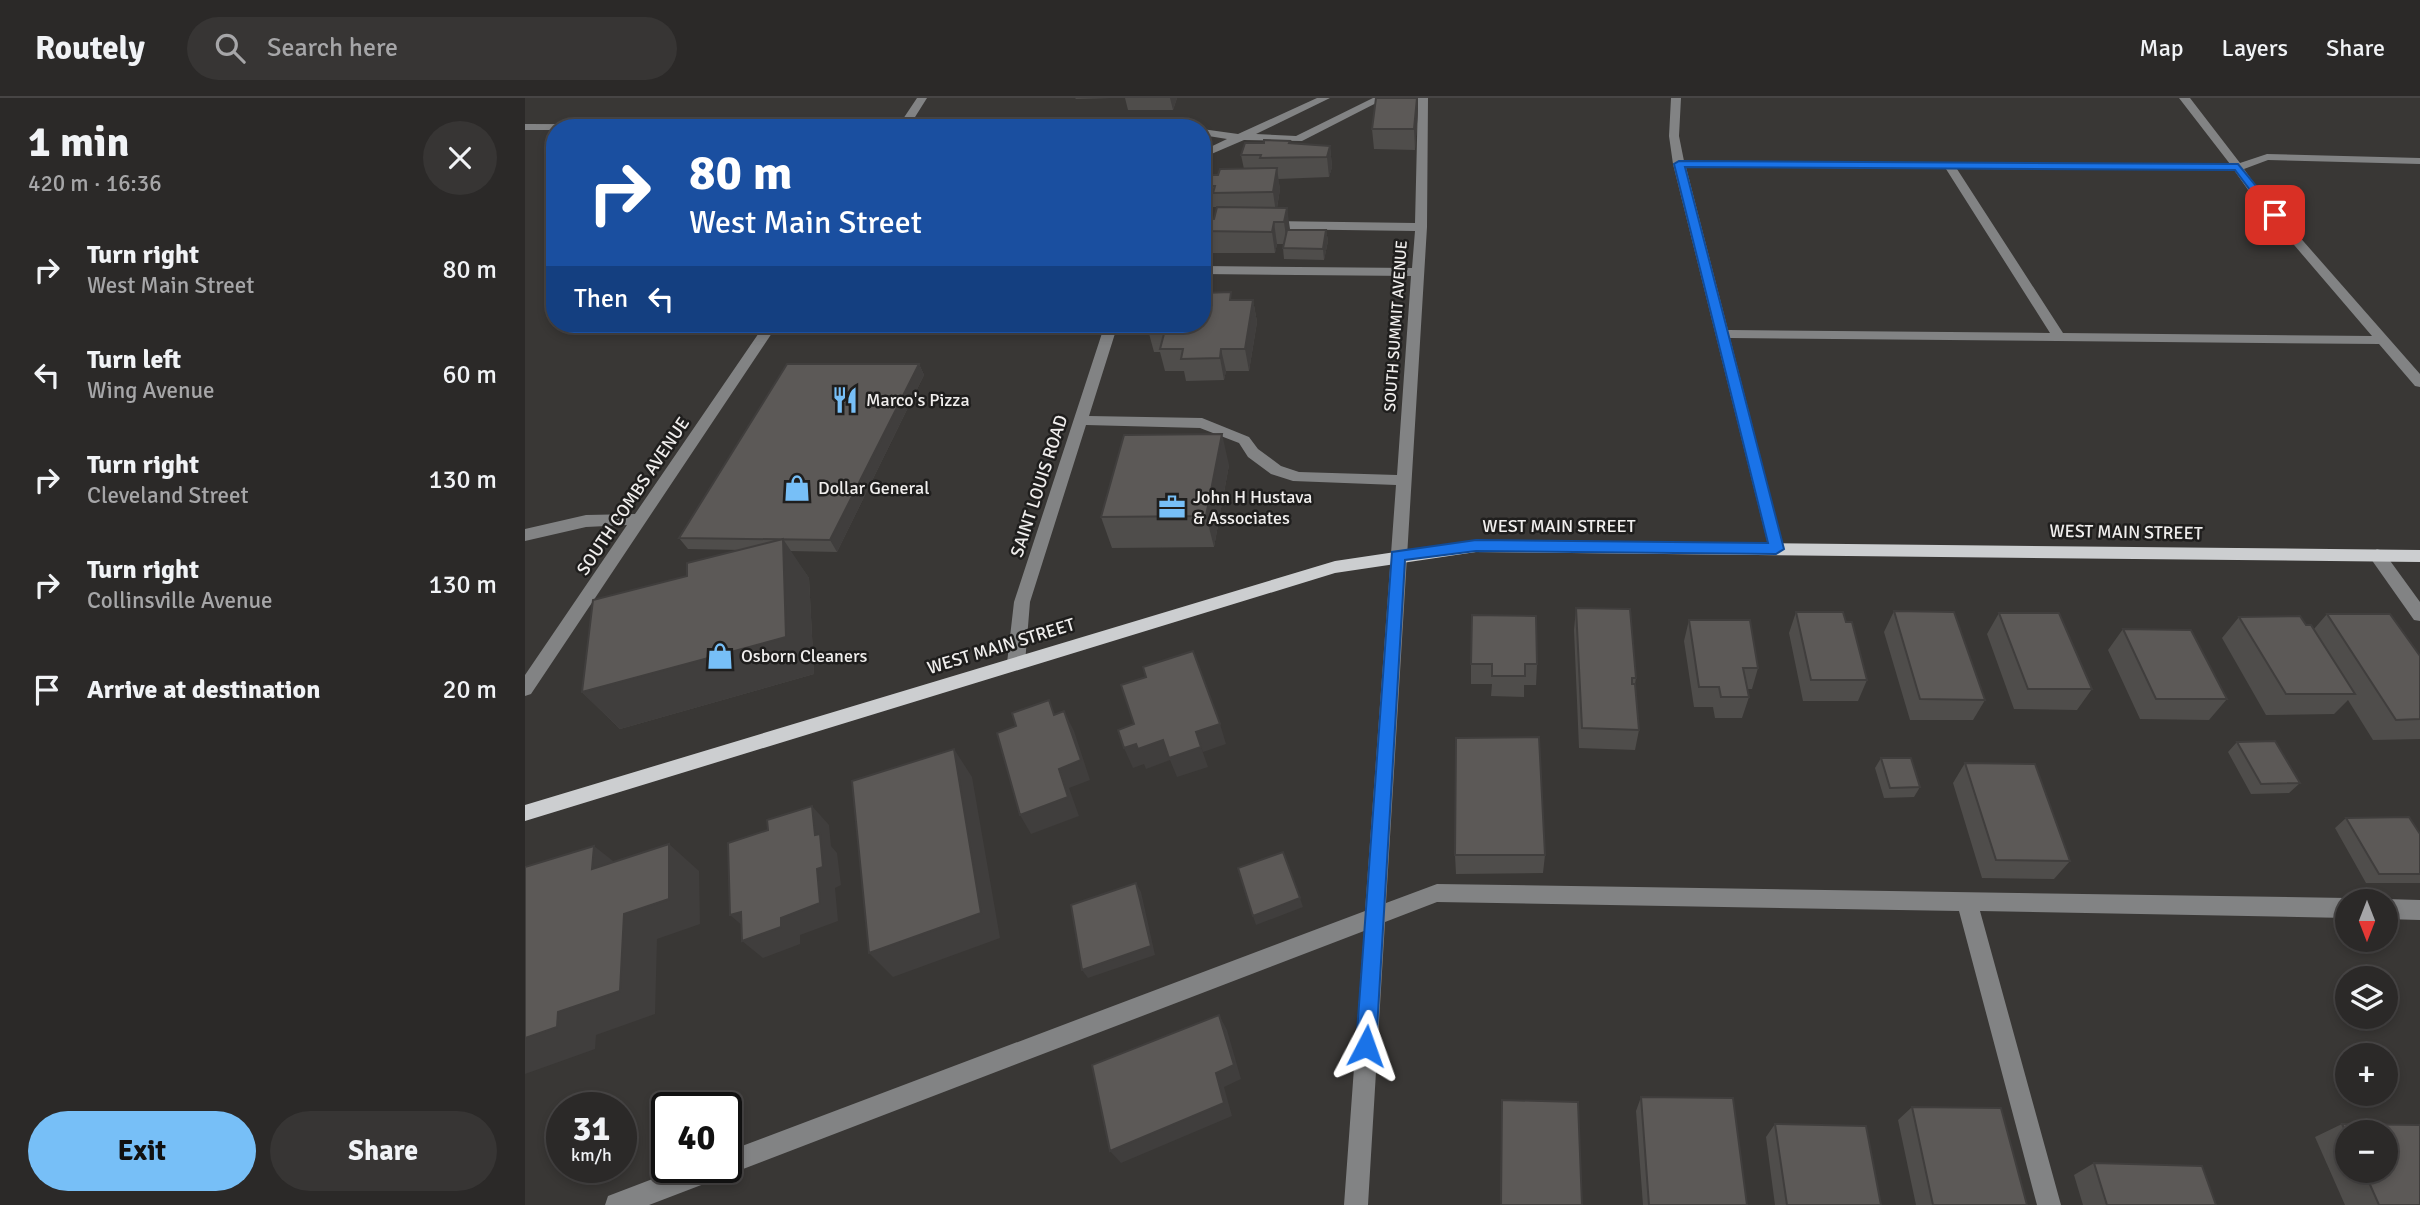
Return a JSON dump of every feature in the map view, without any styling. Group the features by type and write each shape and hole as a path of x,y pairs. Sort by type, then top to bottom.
{"main road":[{"name":"WEST MAIN STREET","path":"525,813 1335,567 1398,555 1476,546 2420,556"}],"street":[{"path":"908,119 922,98"},
{"path":"1211,151 1325,98"},
{"path":"1211,133 1297,139 1381,98"},
{"name":"SOUTH SUMMIT AVENUE","path":"1356,1205 1421,227 1423,98"},
{"path":"1676,98 1674,136 1679,164 1776,549"},
{"path":"2184,98 2257,195 2420,383"},
{"path":"525,127 546,127"},
{"path":"1679,164 2238,167 2267,157 2420,162"},
{"path":"1949,165 2059,337"},
{"path":"1257,225 1421,227"},
{"path":"1211,270 1417,272"},
{"name":"SOUTH COMBS AVENUE","path":"525,689 765,333"},
{"name":"SAINT LOUIS ROAD","path":"1016,663 1022,602 1108,333"},
{"path":"1722,334 2383,340"},
{"path":"1080,420 1202,423 1244,440 1253,453 1276,470 1298,477 1403,480"},
{"path":"525,535 586,521 641,519"},
{"path":"2377,555 2420,615"},
{"path":"742,1158 1437,893 2335,908"},
{"path":"1966,900 2049,1205"},
{"path":"2398,909 2420,910"},
{"path":"617,1205 675,1183"}],"building":[{"path":"1376,98 1417,98 1414,129 1372,129"},
{"path":"1264,140 1330,146 1327,157 1260,158 1261,155 1241,155 1245,143 1264,143"},
{"path":"1277,168 1273,192 1213,193 1215,186 1211,186 1211,175 1218,175 1220,169"},
{"path":"1217,207 1287,208 1284,222 1274,222 1272,232 1211,231 1211,219 1214,219"},
{"path":"1287,230 1326,230 1323,249 1283,248"},
{"path":"1231,292 1230,300 1253,300 1245,349 1221,349 1220,358 1181,359 1183,349 1160,349 1164,333 1211,333 1211,293"},
{"path":"787,364 919,364 830,540 679,538"},
{"path":"1222,434 1206,516 1101,517 1124,435"},
{"path":"783,539 786,637 582,692 593,600 687,576 687,563"},
{"path":"1576,608 1630,609 1636,678 1632,678 1632,684 1635,684 1639,730 1582,728"},
{"path":"1894,611 1954,612 1985,700 1920,699"},
{"path":"1796,612 1843,612 1846,622 1852,622 1867,680 1811,680"},
{"path":"1999,613 2059,613 2092,689 2028,689"},
{"path":"2327,614 2390,614 2420,656 2420,719 2396,720"},
{"path":"1472,615 1536,616 1537,664 1525,664 1525,676 1492,676 1492,664 1471,664"},
{"path":"2300,616 2306,625 2311,625 2355,694 2286,694 2239,617"},
{"path":"1689,620 1750,620 1758,668 1743,668 1749,697 1721,697 1719,687 1699,687"},
{"path":"2123,629 2191,630 2227,699 2156,699"},
{"path":"1193,651 1220,724 1196,732 1201,747 1169,758 1163,740 1138,749 1136,744 1124,748 1118,730 1134,724 1121,685 1146,677 1143,667"},
{"path":"1049,700 1054,715 1064,711 1081,760 1059,769 1068,797 1020,815 997,733 1016,726 1012,713"},
{"path":"1539,737 1545,855 1455,855 1456,738"},
{"path":"2275,741 2300,783 2261,784 2237,742"},
{"path":"954,749 981,913 869,953 852,781"},
{"path":"1881,758 1911,758 1920,787 1890,788"},
{"path":"1965,763 2035,764 2070,861 1996,860"},
{"path":"812,806 815,835 820,834 823,867 817,869 820,903 781,918 781,927 742,941 741,912 730,915 728,843 768,830 767,820"},
{"path":"2409,817 2420,834 2420,874 2379,874 2346,818"},
{"path":"669,844 669,899 624,914 620,991 558,1012 557,1027 525,1038 525,867 594,846 592,869"},
{"path":"1283,852 1300,898 1253,916 1238,868"},
{"path":"1136,883 1151,946 1082,970 1071,905"},
{"path":"1219,1015 1234,1065 1216,1073 1224,1103 1110,1151 1092,1065"},
{"path":"1641,1097 1733,1098 1747,1205 1649,1205"},
{"path":"1502,1100 1578,1102 1582,1205 1501,1205"},
{"path":"1912,1107 2001,1108 2027,1205 1933,1205"},
{"path":"1775,1124 1866,1126 1881,1205 1787,1205"},
{"path":"2398,1125 2420,1125 2420,1205 2379,1205 2369,1183 2398,1183"},
{"path":"2094,1163 2202,1166 2216,1205 2107,1205"}],"place":[{"name":"Marco's Pizza","path":"845,400"},
{"name":"Dollar General","path":"797,488"},
{"name":"John H Hustava & Associates","path":"1172,507"},
{"name":"Osborn Cleaners","path":"720,656"}],"route":[{"path":"1366,1046 1398,555 1476,546 1776,549 1679,164 2238,167 2275,215"}]}
